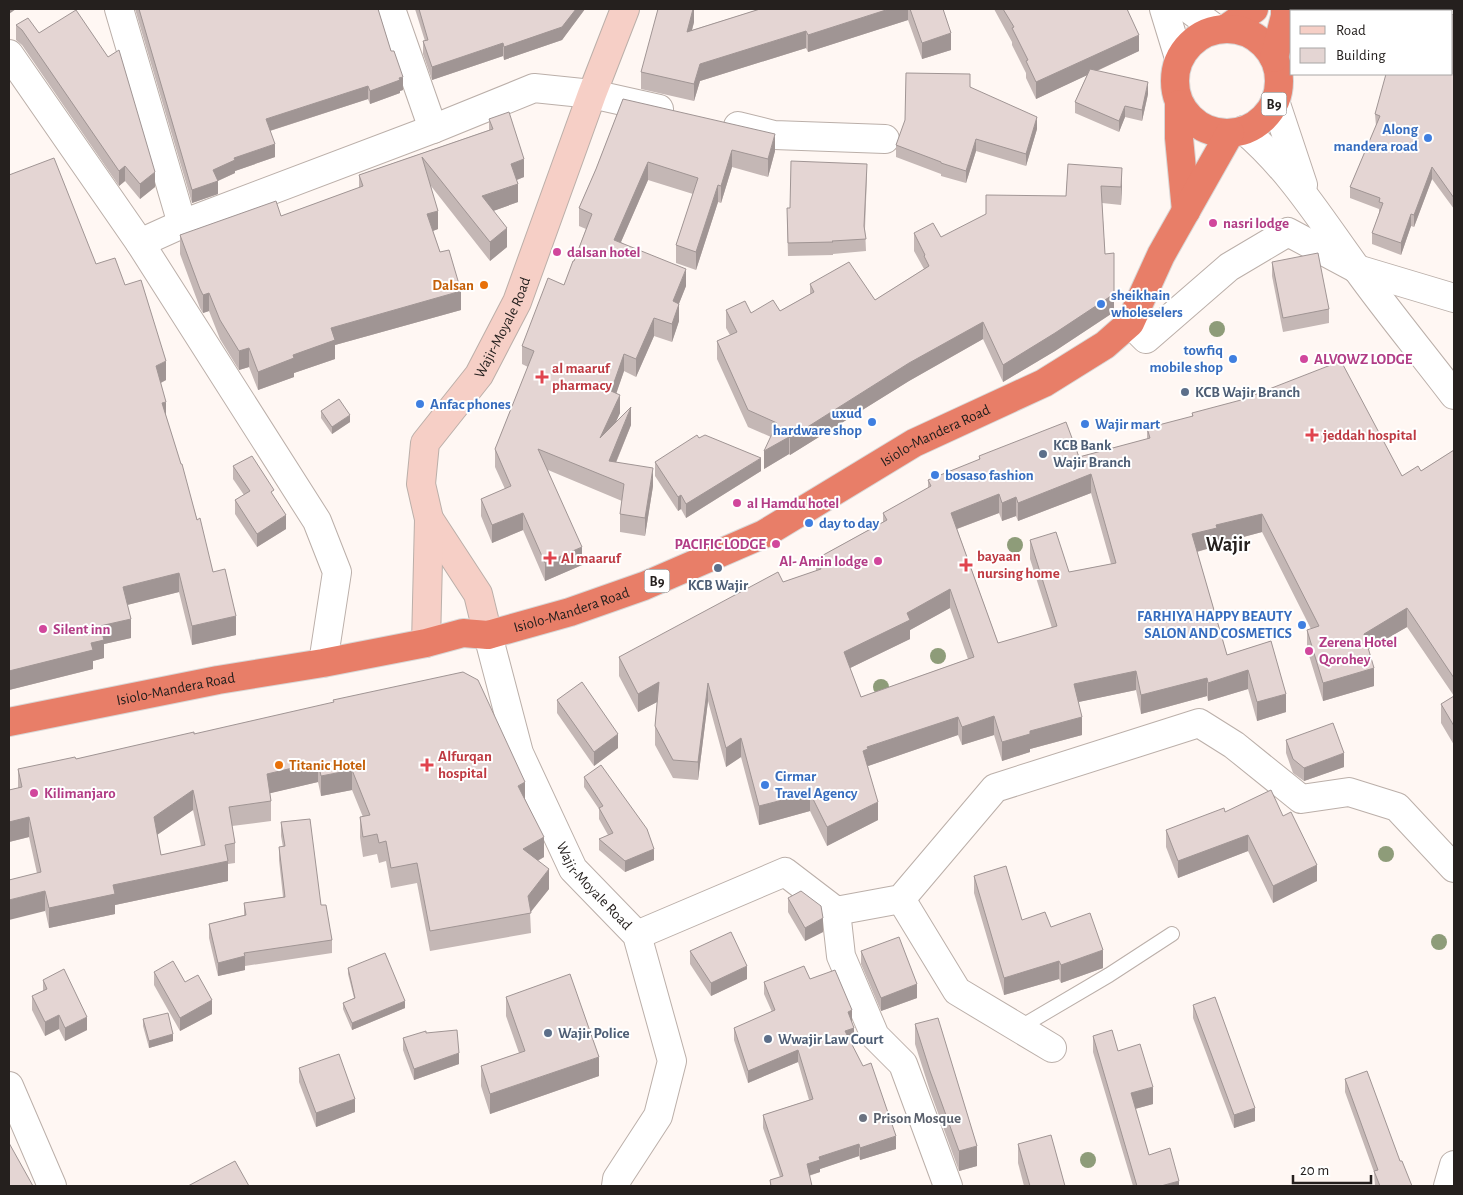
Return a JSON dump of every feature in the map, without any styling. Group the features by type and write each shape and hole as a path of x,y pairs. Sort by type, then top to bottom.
{"highway":[{"path":"1186,211 1179,138 1180,104 1174,82 1175,69 1179,58 1194,39 1204,33 1221,29 1254,9"},
{"name":"Isiolo-Mandera Road","path":"1274,58 1285,16 1285,9"},
{"name":"Isiolo-Mandera Road","path":"9,722 190,686 426,643 463,633 488,635 570,612 644,586 764,534 914,443 1044,383 1105,344 1130,322 1161,255 1186,211 1237,132 1257,124 1271,109 1275,101 1279,87 1279,72 1274,58 1266,46 1255,36 1242,30 1221,29"},
{"path":"1180,104 1190,118 1202,126 1215,132 1237,132"}],"main road":[{"name":"Wajir-Moyale Road","path":"426,643 429,519 421,484 425,443 479,375 518,302 592,94 625,9"},
{"path":"429,519 478,594 488,635"}],"street":[{"path":"119,9 182,224"},
{"path":"391,9 433,129"},
{"path":"1164,9 1179,58"},
{"path":"1189,9 1221,29"},
{"path":"9,54 140,243 317,521 337,572 323,663"},
{"path":"140,243 182,224 433,129 534,88 592,94 678,113"},
{"path":"1275,101 1308,199"},
{"path":"717,122 774,135 885,140"},
{"path":"1237,132 1262,145 1308,199 1357,269 1454,395"},
{"path":"1130,322 1146,339 1229,267 1288,232 1357,269 1454,298"},
{"name":"Wajir-Moyale Road","path":"488,635 519,753 573,870 637,935 672,1060 658,1116 617,1179 616,1186"},
{"path":"836,911 901,899 995,788 1199,724 1234,745 1301,799 1349,792 1397,807 1454,868"},
{"path":"637,935 784,872 836,911 841,956 875,1036 903,1064 948,1186"},
{"path":"901,899 957,991 1052,1048"},
{"path":"9,1086 52,1186"},
{"path":"1448,1186 1454,1165"}],"lane":[{"path":"1019,1028 1109,976 1172,934"}],"building":[{"path":"139,9 378,9 391,51 394,51 403,77 399,78 400,80 370,91 368,86 266,119 275,144 234,158 235,160 213,170 218,181 192,190"},
{"path":"419,9 576,9 562,27 504,47 503,43 432,67 423,41 428,40"},
{"path":"658,9 693,9 687,32 760,9 889,9 808,35 806,31 700,64 694,84 641,72"},
{"path":"910,9 943,9 951,33 922,43"},
{"path":"1003,9 1127,9 1139,35 1036,82 1026,61 1028,60 1012,28 1014,27"},
{"path":"1310,9 1402,10 1312,10"},
{"path":"1405,9 1431,10 1404,10"},
{"path":"76,10 108,57 119,50 155,172 140,184 125,166 119,171 22,30 16,25 28,18 39,33"},
{"path":"1453,14 1454,198 1432,167 1414,215 1411,214 1401,243 1372,233 1383,203 1379,202 1380,198 1350,187 1380,116 1375,114 1386,75 1453,75"},
{"path":"1090,69 1148,82 1142,110 1125,106 1119,121 1075,102"},
{"path":"906,73 970,74 970,87 1037,117 1026,154 976,139 966,171 896,145 905,120"},
{"path":"623,99 775,134 768,159 732,150 721,186 718,185 696,252 676,245 698,178 648,162 614,240 686,269 673,301 679,304 672,324 654,318 636,359 624,354 611,391 620,395 600,438 631,407 609,461 653,468 645,518 620,514 624,484 538,449 582,547 545,563 523,513 492,525 481,499 511,486 495,449 534,351 522,346 548,278 564,285 574,261 592,214 579,208"},
{"path":"509,112 524,159 511,164 518,184 482,196 507,228 490,242 422,157 438,211 427,214 440,252 449,250 461,291 331,328 335,340 293,355 294,358 258,372 249,348 239,351 220,320 209,293 203,295 180,235 276,201 281,216 363,186 359,175 493,129 489,119"},
{"path":"54,158 96,264 115,258 125,285 141,280 166,361 156,366 166,402 162,403 182,464 197,520 200,518 213,572 225,569 236,616 192,626 179,573 123,587 131,619 100,626 104,640 91,643 93,650 9,671 9,175"},
{"path":"791,161 867,164 864,226 866,239 788,243 787,208 790,208"},
{"path":"1068,164 1122,168 1121,187 1101,186 1105,254 1114,253 1114,294 1003,365 983,322 909,363 790,438 764,451 777,423 748,410 717,341 737,332 726,310 745,301 751,313 773,300 780,311 814,292 810,284 849,262 875,300 929,266 914,233 933,223 941,237 986,214 986,195 1066,196"},
{"path":"1318,253 1329,309 1283,318 1272,262"},
{"path":"1341,361 1402,476 1418,466 1421,471 1454,450 1454,678 1407,608 1364,634 1374,668 1323,683 1307,630 1319,626 1262,514 1216,525 1217,528 1192,534 1227,655 1271,641 1286,694 1257,702 1248,670 1208,683 1207,678 1141,695 1136,671 1074,684 1082,717 1030,731 1030,734 1002,742 994,716 962,727 958,717 867,747 868,749 863,751 878,802 827,827 810,793 759,806 741,738 726,748 708,683 698,762 673,760 655,726 659,682 638,694 619,657 778,572 783,582 821,569 816,559 887,520 883,513 931,486 928,480 980,459 979,456 1066,422 1079,457 1150,438 1147,428 1193,416 1192,413 1241,400","holes":["1091,474 1116,563 1069,572 1056,532 1030,540 1057,626 998,643 951,513 999,494 1002,503 1016,497 1018,503","950,589 974,657 861,697 844,652 910,620 907,613"]},
{"path":"339,399 350,415 332,427 321,411"},
{"path":"697,435 699,438 705,435 761,458 686,504 681,495 678,497 655,462"},
{"path":"252,456 274,490 271,492 286,515 257,534 235,500 250,491 233,466"},
{"path":"463,672 478,680 525,782 518,786 544,837 523,849 549,869 528,896 531,913 430,931 417,863 391,868 386,841 379,843 377,834 363,837 360,817 370,815 352,770 321,776 318,762 267,774 271,801 229,807 235,843 225,845 228,861 113,885 115,894 49,908 45,891 9,900 9,880 41,872 29,817 9,822 9,790 22,787 18,769 75,757 76,759 194,732 194,734 334,702 333,700","holes":["193,790 205,845 161,855 154,817"]},
{"path":"582,682 618,734 594,752 557,700"},
{"path":"1454,696 1454,726 1441,704"},
{"path":"1333,723 1344,753 1304,768 1293,759 1286,740"},
{"path":"601,765 647,829 654,849 625,861 599,839 613,833 599,808 603,806 584,777"},
{"path":"1271,790 1283,816 1291,812 1317,865 1273,886 1248,835 1178,861 1166,830 1224,808 1225,812"},
{"path":"310,819 321,905 326,905 332,940 244,953 245,956 218,963 209,924 246,915 244,903 285,897 279,847 285,846 281,822"},
{"path":"1006,866 1022,920 1045,912 1051,927 1090,913 1103,950 1061,965 1059,961 1004,978 974,876"},
{"path":"801,891 821,906 823,918 805,928 788,898"},
{"path":"731,932 747,966 711,983 690,951"},
{"path":"899,937 917,984 881,998 861,951"},
{"path":"385,953 405,1001 352,1023 343,1003 355,998 348,968"},
{"path":"173,961 185,982 198,975 212,1000 180,1018 154,972"},
{"path":"804,966 810,979 835,970 852,1010 848,1012 854,1028 845,1031 863,1066 871,1063 896,1136 860,1148 859,1144 819,1157 820,1160 807,1164 812,1186 771,1186 770,1180 783,1176 763,1115 813,1099 798,1050 748,1071 734,1028 775,1010 764,982"},
{"path":"64,969 87,1017 65,1028 59,1015 45,1022 32,996 47,989 43,980"},
{"path":"570,974 599,1057 490,1094 481,1066 525,1051 506,997"},
{"path":"1215,997 1255,1108 1234,1115 1193,1005"},
{"path":"168,1013 173,1034 149,1041 143,1019"},
{"path":"938,1018 977,1146 959,1151 915,1024"},
{"path":"457,1030 459,1053 414,1069 403,1038 426,1031 426,1033"},
{"path":"1112,1030 1118,1051 1140,1044 1153,1087 1131,1093 1149,1155 1170,1148 1179,1181 1161,1186 1137,1186 1093,1036"},
{"path":"339,1054 355,1099 316,1113 299,1068"},
{"path":"1367,1071 1400,1161 1402,1161 1412,1186 1380,1186 1374,1171 1378,1170 1345,1079"},
{"path":"1051,1135 1065,1186 1030,1186 1018,1144"},
{"path":"9,1143 33,1186 9,1186"},
{"path":"235,1161 249,1186 188,1186"}],"place":[{"name":"Along mandera road","path":"1428,138"},
{"name":"nasri lodge","path":"1213,223"},
{"name":"dalsan hotel","path":"557,252"},
{"name":"Dalsan","path":"484,285"},
{"name":"sheikhain wholeselers","path":"1101,304"},
{"name":"towfiq mobile shop","path":"1233,359"},
{"name":"ALVOWZ LODGE","path":"1304,359"},
{"name":"al maaruf pharmacy","path":"542,377"},
{"name":"KCB Wajir Branch","path":"1185,392"},
{"name":"Anfac phones","path":"420,404"},
{"name":"uxud hardware shop","path":"872,422"},
{"name":"Wajir mart","path":"1085,424"},
{"name":"jeddah hospital","path":"1312,435"},
{"name":"KCB Bank Wajir Branch","path":"1043,454"},
{"name":"bosaso fashion","path":"935,475"},
{"name":"al Hamdu hotel","path":"737,503"},
{"name":"day to day","path":"809,523"},
{"name":"PACIFIC LODGE","path":"776,544"},
{"name":"Al maaruf","path":"550,558"},
{"name":"Al- Amin lodge","path":"878,561"},
{"name":"bayaan nursing home","path":"966,565"},
{"name":"KCB Wajir","path":"718,568"},
{"name":"FARHIYA HAPPY BEAUTY SALON AND COSMETICS","path":"1302,625"},
{"name":"Silent inn","path":"43,629"},
{"name":"Zerena Hotel Qorohey","path":"1309,651"},
{"name":"Titanic Hotel","path":"279,765"},
{"name":"Alfurqan hospital","path":"427,765"},
{"name":"Cirmar Travel Agency","path":"765,785"},
{"name":"Kilimanjaro","path":"34,793"},
{"name":"Wajir Police","path":"548,1033"},
{"name":"Wwajir Law Court","path":"768,1039"},
{"name":"Prison Mosque","path":"863,1118"}],"district":[{"name":"Wajir","path":"1228,544"}]}
